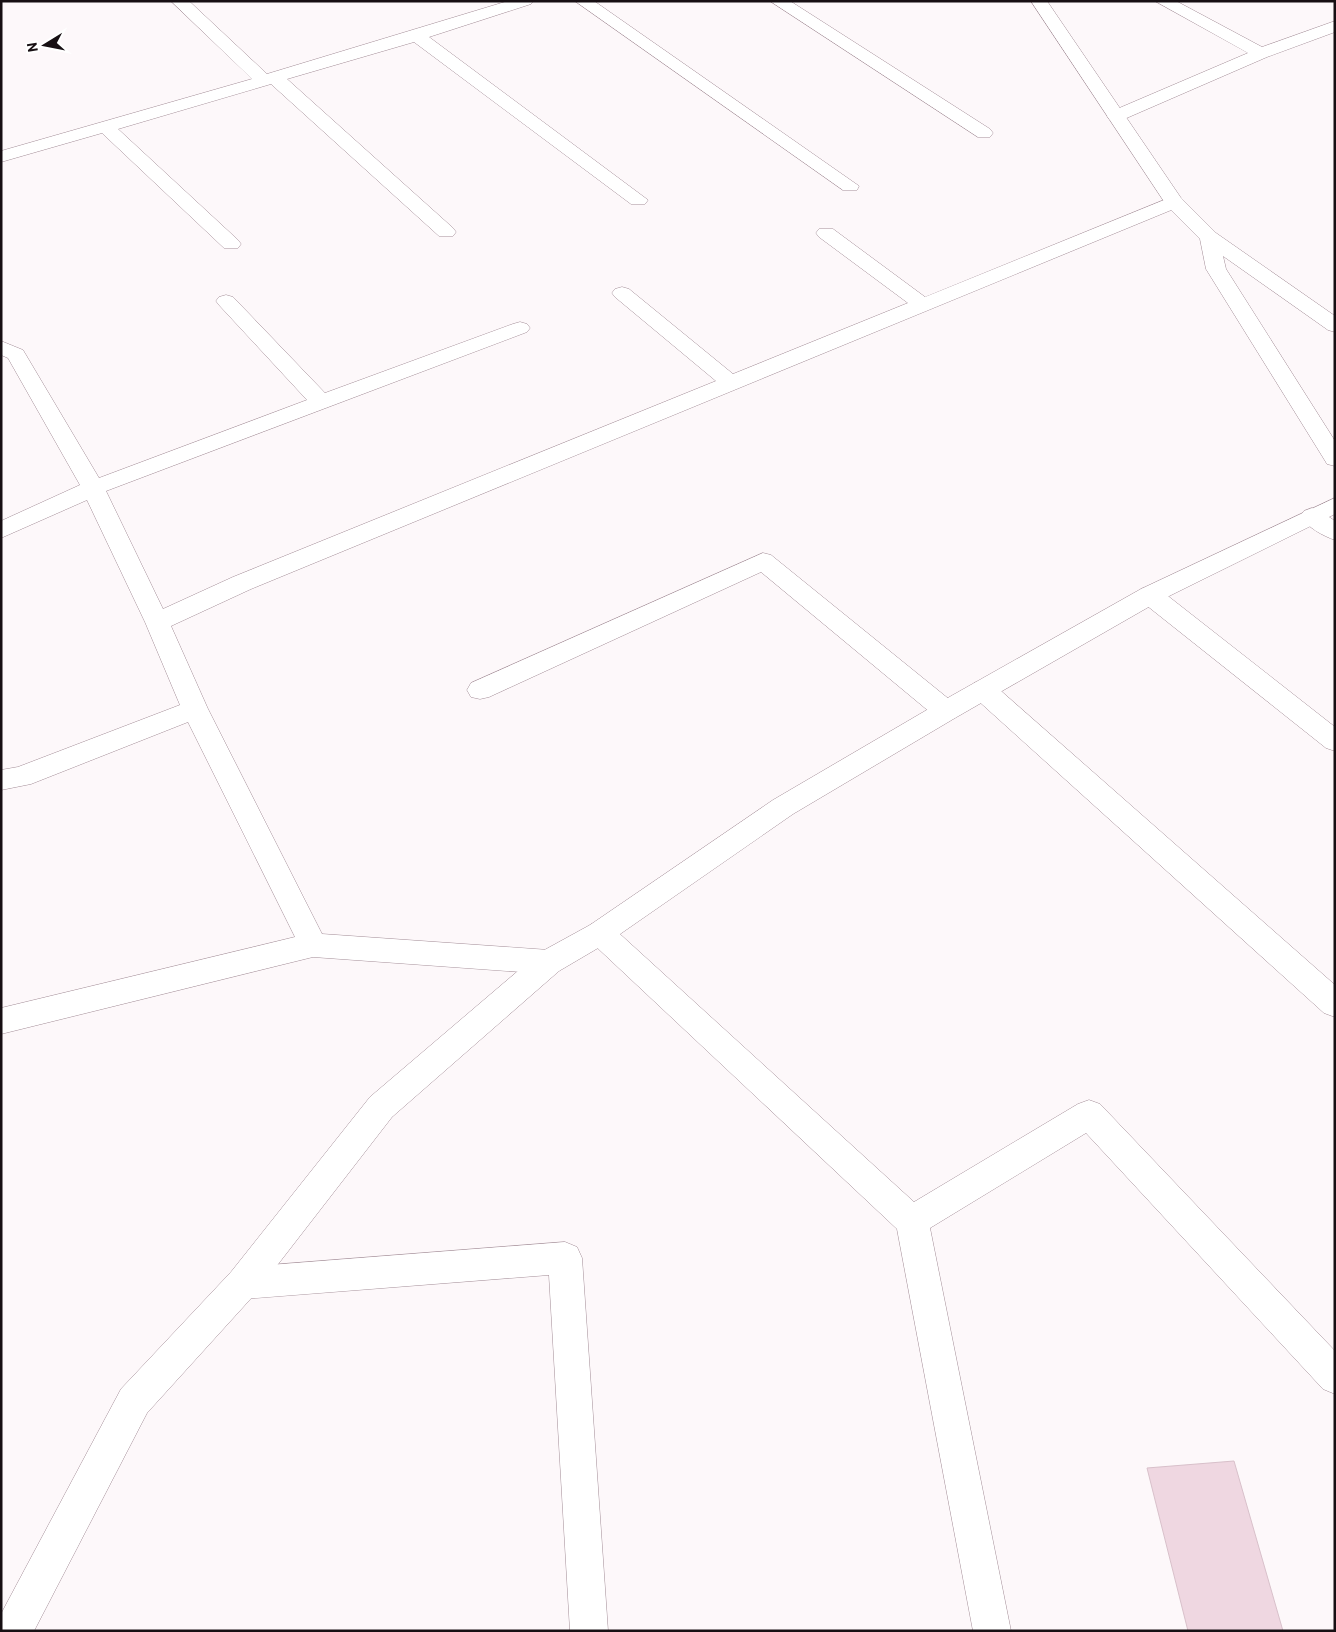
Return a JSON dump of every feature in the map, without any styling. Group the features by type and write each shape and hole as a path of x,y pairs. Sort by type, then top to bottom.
{"street":[{"path":"179,1 446,232"},
{"path":"1,157 525,1"},
{"path":"583,1 850,186"},
{"path":"778,1 984,133"},
{"path":"1039,1 1174,202 1209,238 1335,326"},
{"path":"1163,1 1261,53"},
{"path":"1116,116 1261,53 1335,26"},
{"path":"416,35 638,200"},
{"path":"105,126 231,244"},
{"path":"157,622 242,583 1174,202"},
{"path":"826,233 923,305"},
{"path":"1209,238 1216,270 1335,459"},
{"path":"622,294 731,384"},
{"path":"226,301 321,402"},
{"path":"1,530 93,488 520,328"},
{"path":"1,346 16,354 93,488 157,622 195,709 314,945"},
{"path":"13,1631 134,1401 243,1283 381,1107 549,962 600,933 782,807 946,711 1150,596 1327,518"},
{"path":"480,690 763,561 946,711"},
{"path":"1150,596 1335,741"},
{"path":"983,690 1335,1004"},
{"path":"1,780 21,778 195,709"},
{"path":"600,933 912,1221 992,1631"},
{"path":"1,1021 314,945 549,962"},
{"path":"912,1221 1088,1114 1335,1377"},
{"path":"243,1283 565,1258 590,1631"}],"building":[{"path":"1234,1461 1283,1631 1188,1631 1147,1468"}]}
